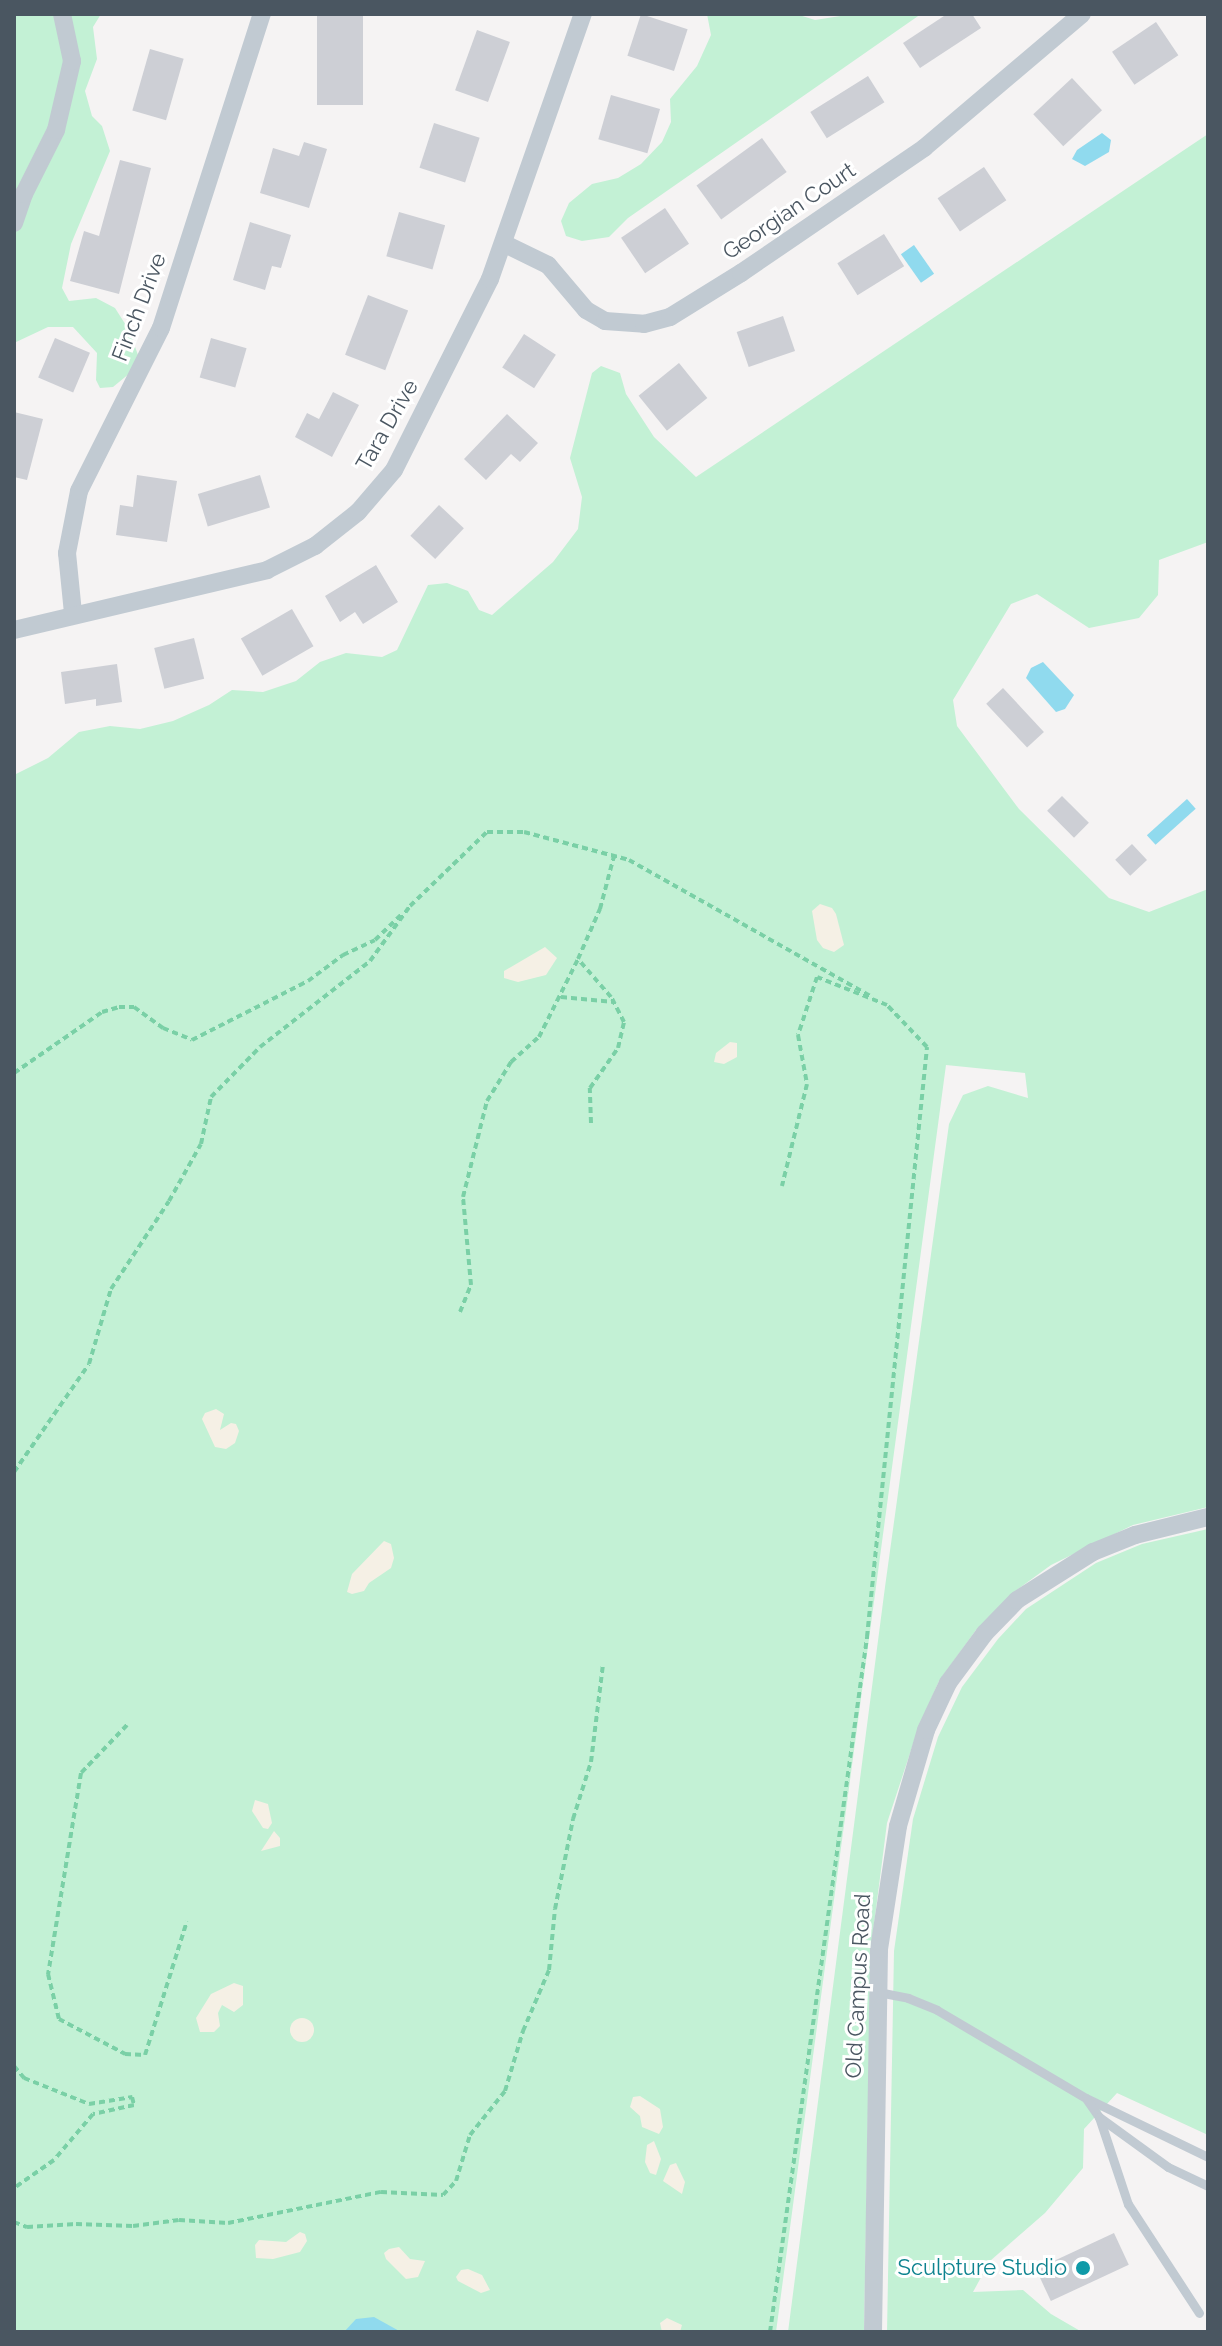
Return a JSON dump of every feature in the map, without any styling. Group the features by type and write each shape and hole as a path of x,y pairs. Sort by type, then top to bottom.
{"street":[{"path":"14,223 24,194 56,130 72,61 62,14"},
{"name":"Finch Drive","path":"73,613 67,553 79,491 161,328 262,14"},
{"name":"Tara Drive","path":"14,630 73,613 267,570 315,546 358,512 394,470 421,421 505,244 583,14"},
{"name":"Georgian Court","path":"505,244 548,265 586,310 605,321 644,324 670,317 741,273 924,148 1082,14"},
{"name":"Old Campus Road","path":"873,2332 881,1935 898,1826 926,1730 948,1683 985,1633 1017,1600 1093,1552 1135,1535 1208,1517"}],"lane":[{"path":"878,1992 908,1998 937,2010 1086,2098 1208,2157"},
{"path":"1086,2098 1099,2117 1128,2204 1199,2313"},
{"path":"1099,2117 1168,2167 1208,2186"}],"path":[{"path":"14,1073 102,1012 134,1007 163,1028 192,1040 308,981 343,955 375,940 487,832 524,832 629,860 887,1005 927,1047 867,1637 770,2332"},
{"path":"460,1312 471,1285 463,1197 487,1101 511,1062 539,1037 561,997 600,909 614,856"},
{"path":"14,1472 89,1364 111,1289 169,1201 201,1144 211,1097 260,1047 370,961 408,908"},
{"path":"578,959 614,1002 624,1022 618,1048 590,1088 591,1123"},
{"path":"782,1186 807,1084 798,1035 817,977 887,1005"},
{"path":"561,997 614,1002"},
{"path":"14,2222 27,2227 76,2224 133,2226 179,2220 228,2223 381,2192 443,2195 456,2181 470,2135 505,2091 523,2031 549,1970 555,1909 573,1819 591,1762 603,1664"},
{"path":"127,1725 81,1773 48,1974 59,2019 125,2054 145,2055 187,1921"},
{"path":"14,2066 24,2078 89,2104 132,2097 134,2105 93,2114 54,2160 14,2188"}],"green space":[{"path":"14,14 101,14 93,27 97,59 85,91 92,116 102,126 110,151 71,244 62,288 69,301 96,298 115,308 129,330 138,355 130,373 113,387 100,388 96,380 97,353 73,327 48,327 14,343"},
{"path":"707,14 796,14 815,20 853,14 921,14 628,218 609,237 582,241 566,236 561,221 569,203 592,184 618,178 641,164 662,142 671,122 670,99 697,66 711,35"},
{"path":"1208,134 1208,542 1159,560 1158,595 1139,618 1089,628 1037,594 1011,604 953,700 957,726 1019,809 1109,898 1149,912 1208,889 1208,1507 1133,1525 1051,1565 1014,1592 976,1630 939,1681 919,1726 887,1823 871,1948 864,2332 788,2332 885,1587 949,1124 963,1095 988,1086 1028,1098 1025,1073 946,1065 776,2332 14,2332 14,775 48,758 79,732 110,726 140,729 173,721 209,705 232,690 263,692 296,681 320,662 346,653 382,657 397,650 428,585 447,583 468,591 479,610 492,615 553,562 578,529 582,497 570,458 592,373 601,366 620,373 626,394 654,437 696,477"},
{"path":"1208,1529 1208,2135 1117,2093 1084,2129 1083,2168 1045,2213 990,2261 973,2292 1023,2290 1051,2314 1082,2332 887,2332 894,1951 913,1819 938,1737 962,1687 998,1639 1026,1609 1096,1563 1142,1544"}],"sand":[{"path":"820,904 832,908 836,914 844,945 834,952 823,948 817,940 812,911"},
{"path":"545,947 557,958 546,975 518,982 504,978 504,971"},
{"path":"730,1042 737,1043 737,1057 724,1064 714,1062 716,1053"},
{"path":"216,1409 224,1414 220,1430 231,1423 236,1424 239,1431 235,1443 226,1449 215,1447 202,1419 205,1413"},
{"path":"384,1541 391,1544 394,1558 391,1568 369,1583 364,1591 347,1592 352,1574"},
{"path":"255,1800 268,1804 272,1823 268,1829 263,1828 252,1811"},
{"path":"274,1831 280,1838 280,1846 261,1851"},
{"path":"234,1983 243,1986 243,2005 234,2012 222,2005 218,2013 220,2026 214,2032 200,2032 196,2018 211,1994"},
{"path":"302,2018 310,2022 314,2030 310,2038 302,2042 294,2038 290,2030 294,2022"},
{"path":"640,2096 660,2109 663,2127 659,2134 642,2127 640,2116 630,2107 633,2097"},
{"path":"654,2141 661,2159 656,2175 650,2173 645,2162 647,2145"},
{"path":"676,2163 685,2182 682,2194 663,2181 670,2165"},
{"path":"300,2232 305,2234 307,2241 300,2252 273,2259 256,2258 255,2245 259,2240 286,2242"},
{"path":"399,2247 410,2259 425,2261 418,2277 406,2279 386,2259 384,2253"},
{"path":"468,2269 482,2275 490,2290 481,2293 458,2281 456,2277 461,2270"},
{"path":"667,2318 682,2325 680,2332 662,2332 660,2323"}],"water":[{"path":"1102,133 1111,140 1109,152 1085,166 1072,159 1077,150"},
{"path":"914,245 934,274 921,283 901,254"},
{"path":"1043,662 1074,695 1065,709 1056,712 1026,678 1031,668"},
{"path":"1187,799 1196,809 1156,845 1147,835"},
{"path":"374,2317 401,2332 344,2332 356,2319"}],"building":[{"path":"317,14 363,14 363,105 317,105"},
{"path":"641,14 688,29 674,71 627,56"},
{"path":"947,14 972,14 981,28 920,68 903,43"},
{"path":"1156,22 1178,55 1134,85 1112,52"},
{"path":"477,30 510,42 488,102 455,90"},
{"path":"150,49 184,59 166,120 132,111"},
{"path":"868,76 884,102 827,138 810,112"},
{"path":"1072,78 1102,110 1063,146 1033,114"},
{"path":"611,95 660,109 647,153 598,139"},
{"path":"434,123 480,138 465,183 419,168"},
{"path":"762,138 787,172 721,220 696,186"},
{"path":"304,142 327,149 309,208 260,193 273,148 299,156"},
{"path":"120,160 151,168 119,294 70,281 84,231 99,236"},
{"path":"984,167 1006,200 960,231 938,198"},
{"path":"665,208 689,244 645,273 621,238"},
{"path":"399,212 445,225 432,269 386,256"},
{"path":"250,222 291,235 281,268 272,266 265,290 233,280"},
{"path":"884,234 904,266 857,295 837,263"},
{"path":"368,295 408,310 385,370 345,355"},
{"path":"783,316 795,351 749,367 737,332"},
{"path":"524,334 556,355 534,388 502,368"},
{"path":"55,338 90,353 73,392 38,378"},
{"path":"211,338 247,348 235,388 200,377"},
{"path":"679,363 707,398 667,431 639,396"},
{"path":"333,392 359,405 332,457 295,437 307,413 319,419"},
{"path":"14,412 43,419 27,480 14,477"},
{"path":"507,414 538,443 520,462 511,454 486,480 464,459"},
{"path":"137,475 177,481 167,542 116,535 120,505 133,507"},
{"path":"260,475 270,508 208,527 198,494"},
{"path":"439,505 464,528 435,559 410,536"},
{"path":"376,565 398,602 363,624 355,612 340,622 325,596"},
{"path":"292,609 314,646 262,676 241,638"},
{"path":"194,638 204,679 164,689 154,648"},
{"path":"117,664 122,702 96,706 96,699 65,704 61,672"},
{"path":"1003,688 1044,732 1027,748 986,704"},
{"path":"1062,796 1089,823 1074,838 1047,811"},
{"path":"1132,844 1147,860 1130,876 1115,860"},
{"name":"Sculpture Studio","path":"1114,2233 1129,2265 1051,2301 1036,2269"}],"place":[{"name":"Sculpture Studio","path":"1083,2268"}]}
